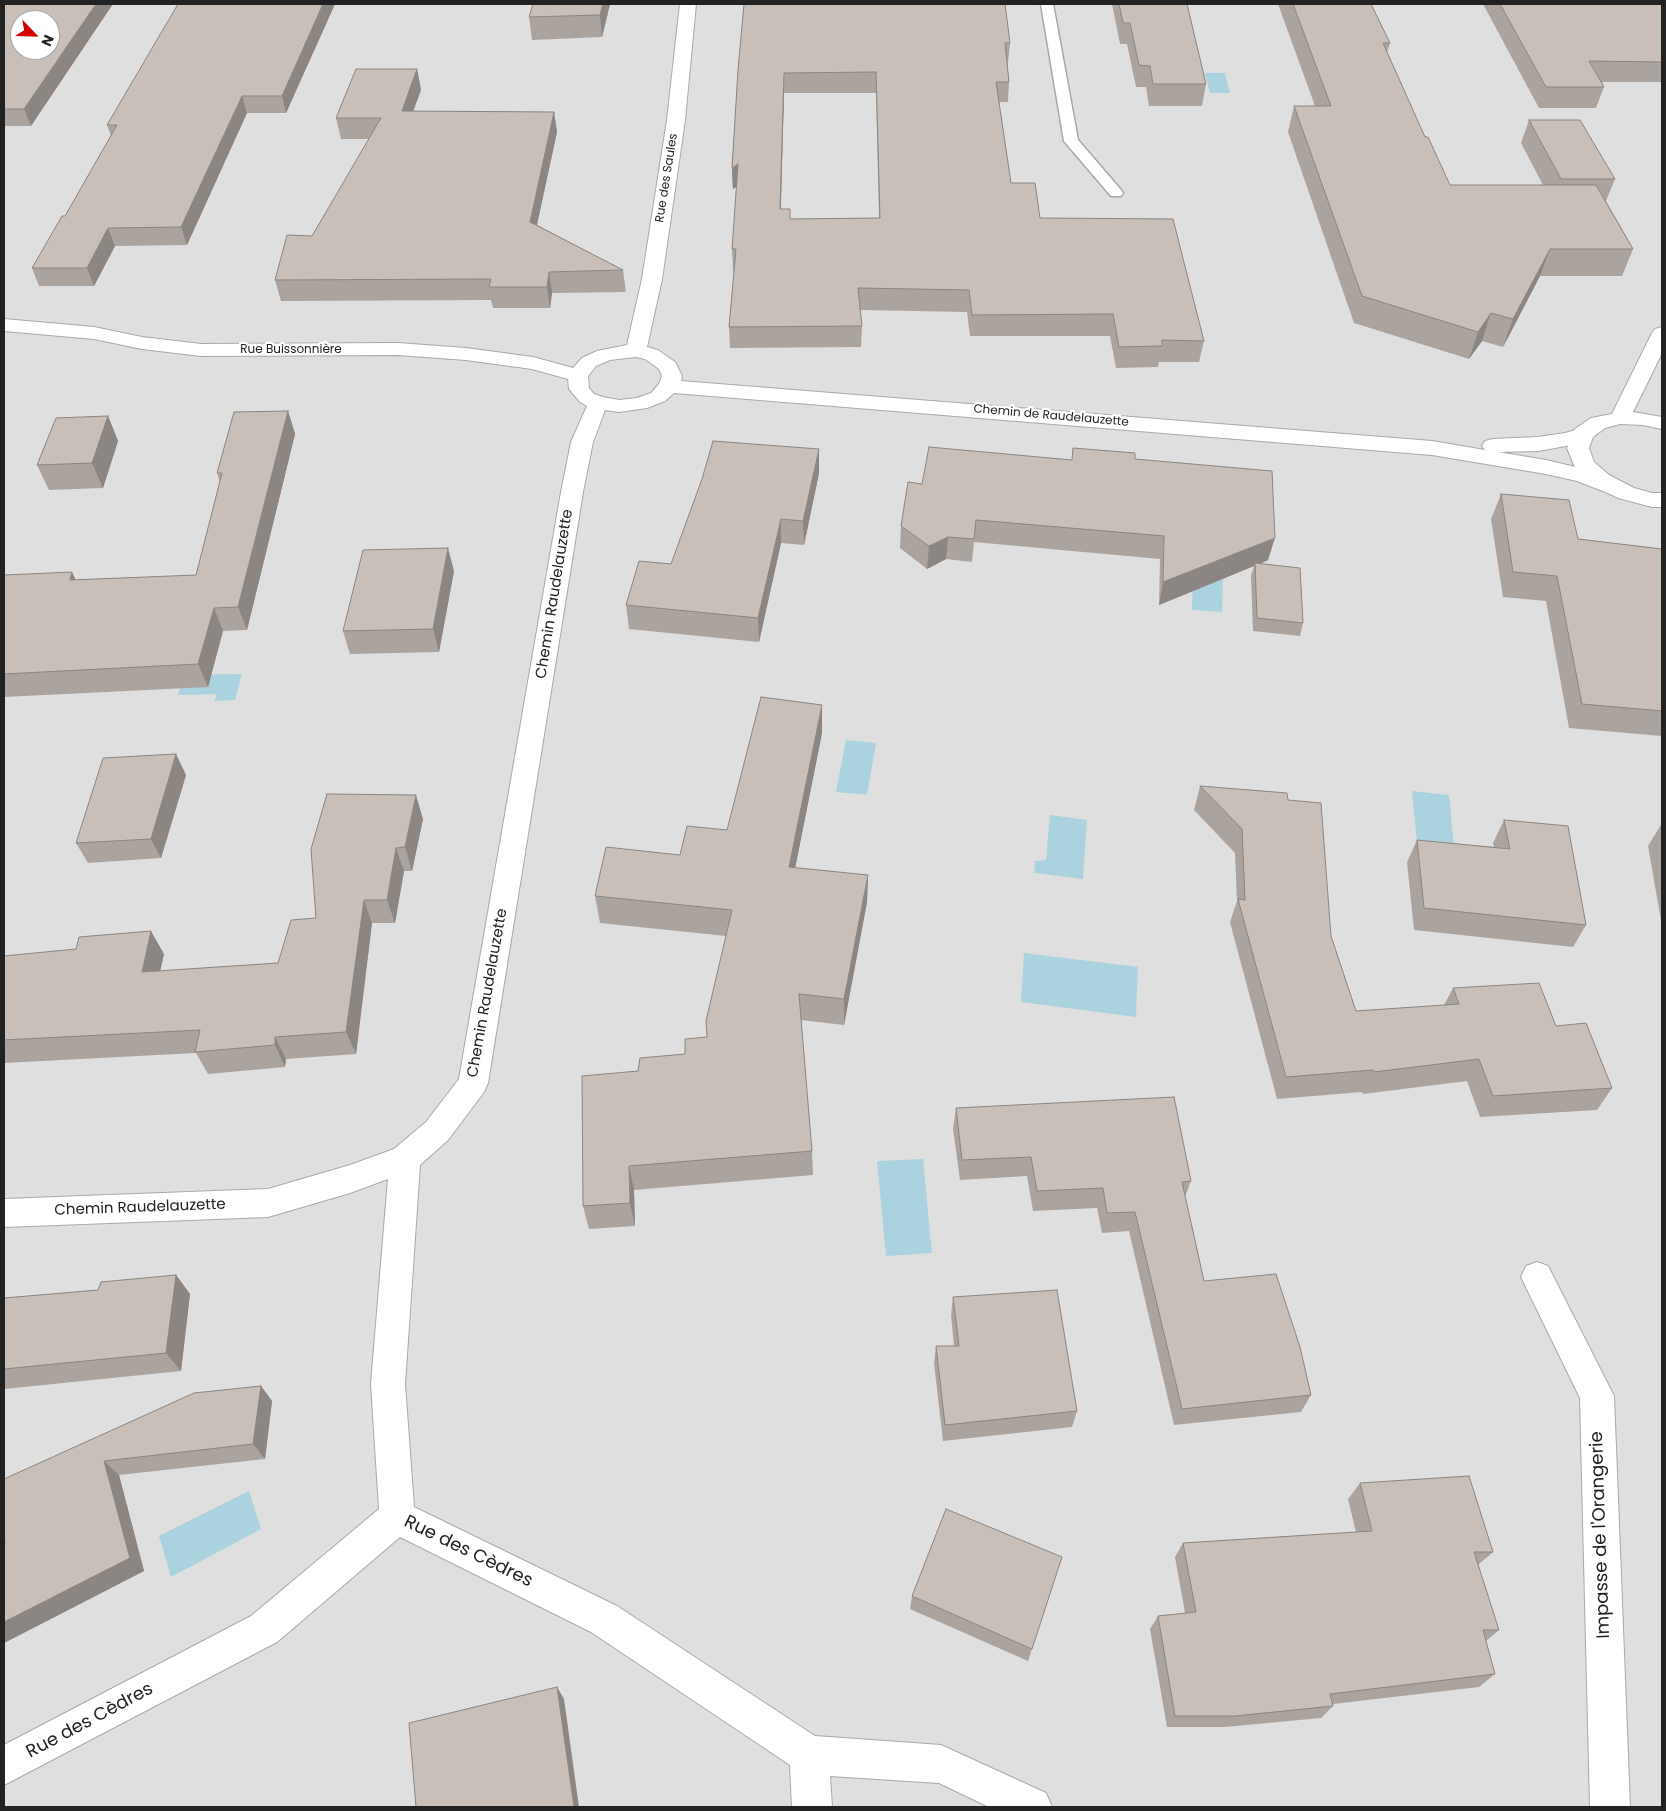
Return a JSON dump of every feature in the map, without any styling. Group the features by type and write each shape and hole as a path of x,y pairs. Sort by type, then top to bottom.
{"street":[{"name":"Rue des Saules","path":"636,351 652,279 676,120 688,4"},
{"name":"Rue Buissonnière","path":"4,325 94,332 142,343 201,350 398,350 466,354 533,363 578,375"},
{"path":"1620,418 1662,333"},
{"path":"636,351 651,354 668,366 672,376 669,386 658,397 640,404 619,406 598,403 587,398 579,389 578,375 589,362 604,355 636,351"},
{"name":"Chemin de Raudelauzette","path":"669,386 1432,448 1546,467 1584,476 1626,493"},
{"name":"Chemin Raudelauzette","path":"4,1213 268,1202 350,1179 405,1159 437,1132 473,1083 572,492 582,442 598,403"},
{"name":"Chemin de Raudelauzette","path":"1432,448 1538,444 1569,439 1584,434 1598,423 1620,418 1643,419 1662,424"},
{"path":"1584,434 1578,448 1584,465 1601,480 1626,493 1652,500 1662,500"},
{"path":"397,1517 388,1384 405,1159"},
{"name":"Impasse de l'Orangerie","path":"1537,1277 1597,1396 1610,1807"},
{"name":"Rue des Cèdres","path":"4,1766 264,1629 397,1517 604,1619 809,1755"},
{"path":"812,1807 809,1755 940,1764 1032,1807"}],"lane":[{"path":"1048,4 1071,141 1116,193"}],"shaded area":[{"path":"4,4 1662,4 1662,1807 4,1807"}],"water":[{"path":"1205,73 1225,73 1230,93 1210,93"},
{"path":"1193,570 1223,573 1222,612 1192,610"},
{"path":"242,674 235,700 214,701 217,694 178,695 184,675"},
{"path":"846,740 876,743 867,795 836,792"},
{"path":"1412,791 1449,795 1455,857 1418,853"},
{"path":"1050,815 1087,820 1083,879 1034,873 1035,861 1046,860"},
{"path":"1024,953 1138,967 1136,1017 1021,1002"},
{"path":"923,1159 932,1253 886,1256 877,1161"},
{"path":"249,1491 261,1529 171,1577 159,1536"}],"building":[{"path":"4,4 96,4 60,56 60,10 10,10 10,60 58,60 24,109 4,109"},
{"path":"178,4 323,4 282,96 242,96 181,227 108,228 87,268 32,268 62,216 65,216 117,125 107,125"},
{"path":"533,4 603,4 600,15 529,17"},
{"path":"744,4 1005,4 1010,43 1005,43 1009,82 996,82 1011,183 1035,183 1040,218 1173,219 1204,341 1162,340 1162,346 1119,347 1113,314 972,315 969,290 858,288 862,326 729,327 736,249 732,249 738,164 732,168","holes":["876,72 880,218 790,219 790,209 780,209 784,73"]},
{"path":"1119,4 1187,4 1206,84 1153,84 1150,66 1139,65 1130,23 1123,23"},
{"path":"1293,4 1371,4 1390,43 1383,43 1425,137 1428,137 1450,185 1596,185 1633,249 1550,249 1513,319 1491,313 1478,332 1362,296 1294,106 1331,106"},
{"path":"1500,4 1662,4 1662,62 1589,61 1604,87 1546,87"},
{"path":"356,69 417,69 402,111 554,112 530,222 623,270 549,272 547,287 489,287 491,279 275,280 287,235 312,236 381,118 336,118"},
{"path":"1529,120 1580,120 1615,179 1561,179"},
{"path":"288,411 238,607 214,608 198,664 4,674 4,575 72,572 70,580 196,575 222,473 217,473 234,412"},
{"path":"108,416 92,463 37,465 56,418"},
{"path":"713,441 819,449 803,521 781,519 758,618 626,605 639,561 671,564 702,479"},
{"path":"929,447 1072,460 1073,448 1135,453 1135,459 1272,471 1275,538 1163,582 1164,536 976,520 974,539 948,537 929,546 901,526 908,482 922,484"},
{"path":"1501,494 1569,500 1578,539 1662,549 1662,711 1582,704 1557,576 1513,572"},
{"path":"448,548 433,629 343,631 363,550"},
{"path":"1255,563 1300,568 1303,623 1257,618"},
{"path":"761,697 822,705 789,867 868,875 844,999 799,994 812,1151 629,1166 630,1203 583,1206 582,1076 638,1071 640,1058 685,1054 685,1039 707,1037 706,1021 732,910 595,896 606,847 680,855 687,826 727,830"},
{"path":"176,754 151,839 76,843 103,758"},
{"path":"1200,786 1287,793 1288,800 1321,803 1331,936 1356,1011 1459,1004 1453,988 1539,983 1556,1026 1586,1023 1612,1088 1493,1096 1479,1059 1374,1072 1373,1070 1286,1077 1238,899 1245,900 1242,829"},
{"path":"327,794 416,795 405,847 396,848 387,900 364,900 346,1032 275,1037 275,1045 195,1052 200,1030 4,1040 4,956 76,949 79,937 151,931 142,972 278,963 291,920 316,918 311,849"},
{"path":"1504,820 1568,826 1586,925 1424,908 1417,840 1510,849"},
{"path":"1174,1097 1191,1181 1182,1182 1204,1281 1276,1274 1300,1347 1311,1395 1182,1409 1135,1212 1107,1213 1103,1188 1037,1191 1031,1157 962,1160 956,1108"},
{"path":"176,1275 166,1353 4,1369 4,1298 98,1290 101,1282"},
{"path":"1057,1290 1077,1411 945,1425 936,1346 959,1346 953,1297"},
{"path":"261,1386 253,1444 104,1461 130,1558 4,1622 4,1479 194,1393"},
{"path":"1469,1476 1493,1552 1474,1552 1499,1630 1483,1630 1495,1674 1330,1694 1333,1706 1235,1716 1175,1716 1158,1616 1196,1612 1183,1543 1372,1531 1360,1483"},
{"path":"946,1509 1062,1557 1032,1649 912,1596"},
{"path":"557,1687 574,1807 416,1807 409,1723"}]}
